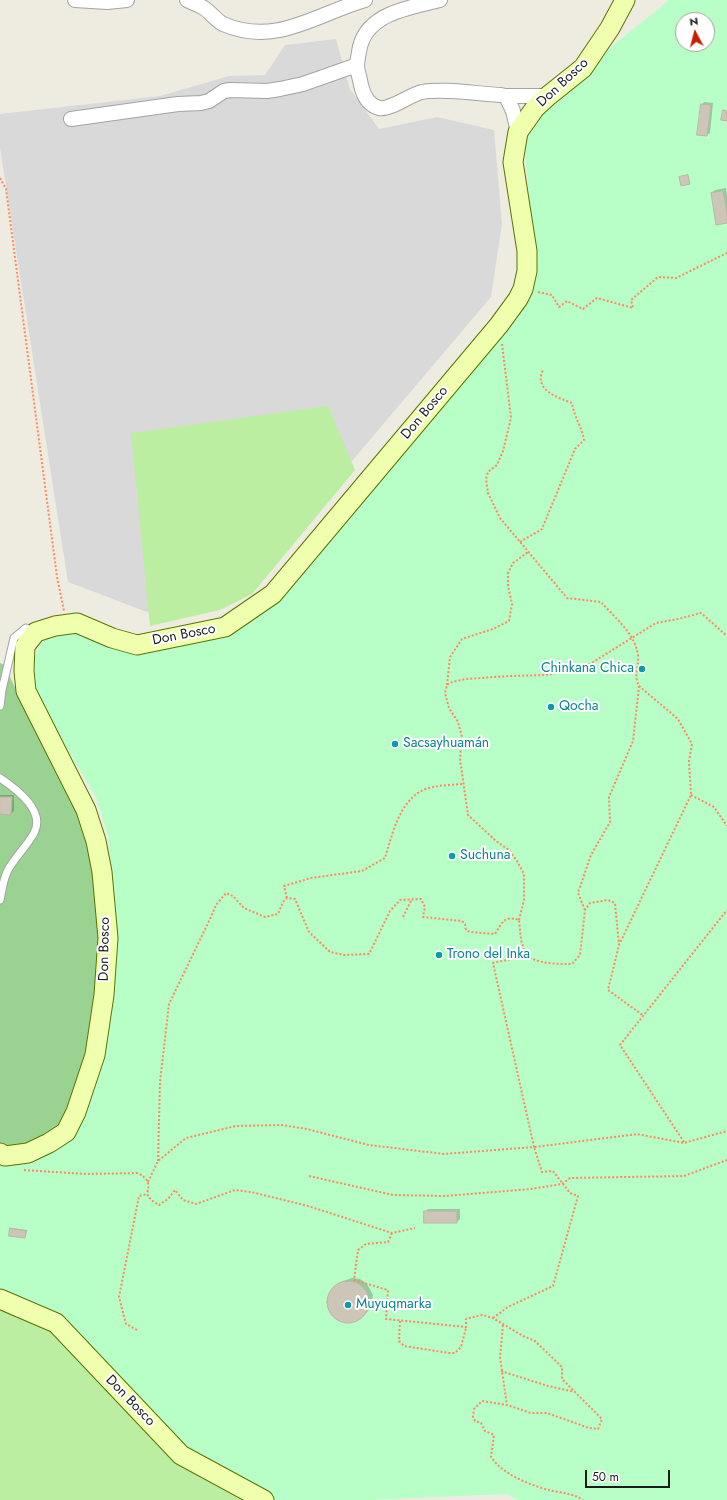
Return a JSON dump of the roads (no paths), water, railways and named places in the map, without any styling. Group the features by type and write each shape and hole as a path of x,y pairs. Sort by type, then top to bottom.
{"street":[{"path":"75,0 107,2 127,0"},
{"path":"187,0 204,8 221,23 236,29 255,33 277,31 309,22 365,0"},
{"path":"440,0 395,12 379,20 368,28 360,41 357,66 362,92 369,102 379,108 391,106 421,93 432,91 506,96 548,96"},
{"name":"Don Bosco","path":"0,1154 5,1156 28,1153 49,1143 66,1132 76,1112 95,1055 105,988 108,938 102,872 96,841 86,810 26,691 24,671 25,646 36,632 66,624 77,623 112,638 137,645 225,627 273,594 499,325 518,299 523,289 527,271 527,251 513,162 518,132 536,108 548,96 583,68 610,28 625,0"},
{"path":"70,119 178,104 209,102 224,91 230,90 268,91 280,89 303,84 357,66"},
{"path":"506,96 513,111 518,132"},
{"name":"Don Bosco","path":"0,1299 56,1323 181,1455 264,1500"}],"lane":[{"path":"0,706 2,690 14,638 26,628 36,632"},
{"path":"0,778 14,787 33,808 37,820 35,831 7,871 0,900"}],"place":[{"name":"Chinkana Chica","path":"642,669"},
{"name":"Qocha","path":"551,707"},
{"name":"Sacsayhuamán","path":"395,744"},
{"name":"Suchuna","path":"452,856"},
{"name":"Trono del Inka","path":"439,955"},
{"name":"Muyuqmarka","path":"348,1305"}]}
